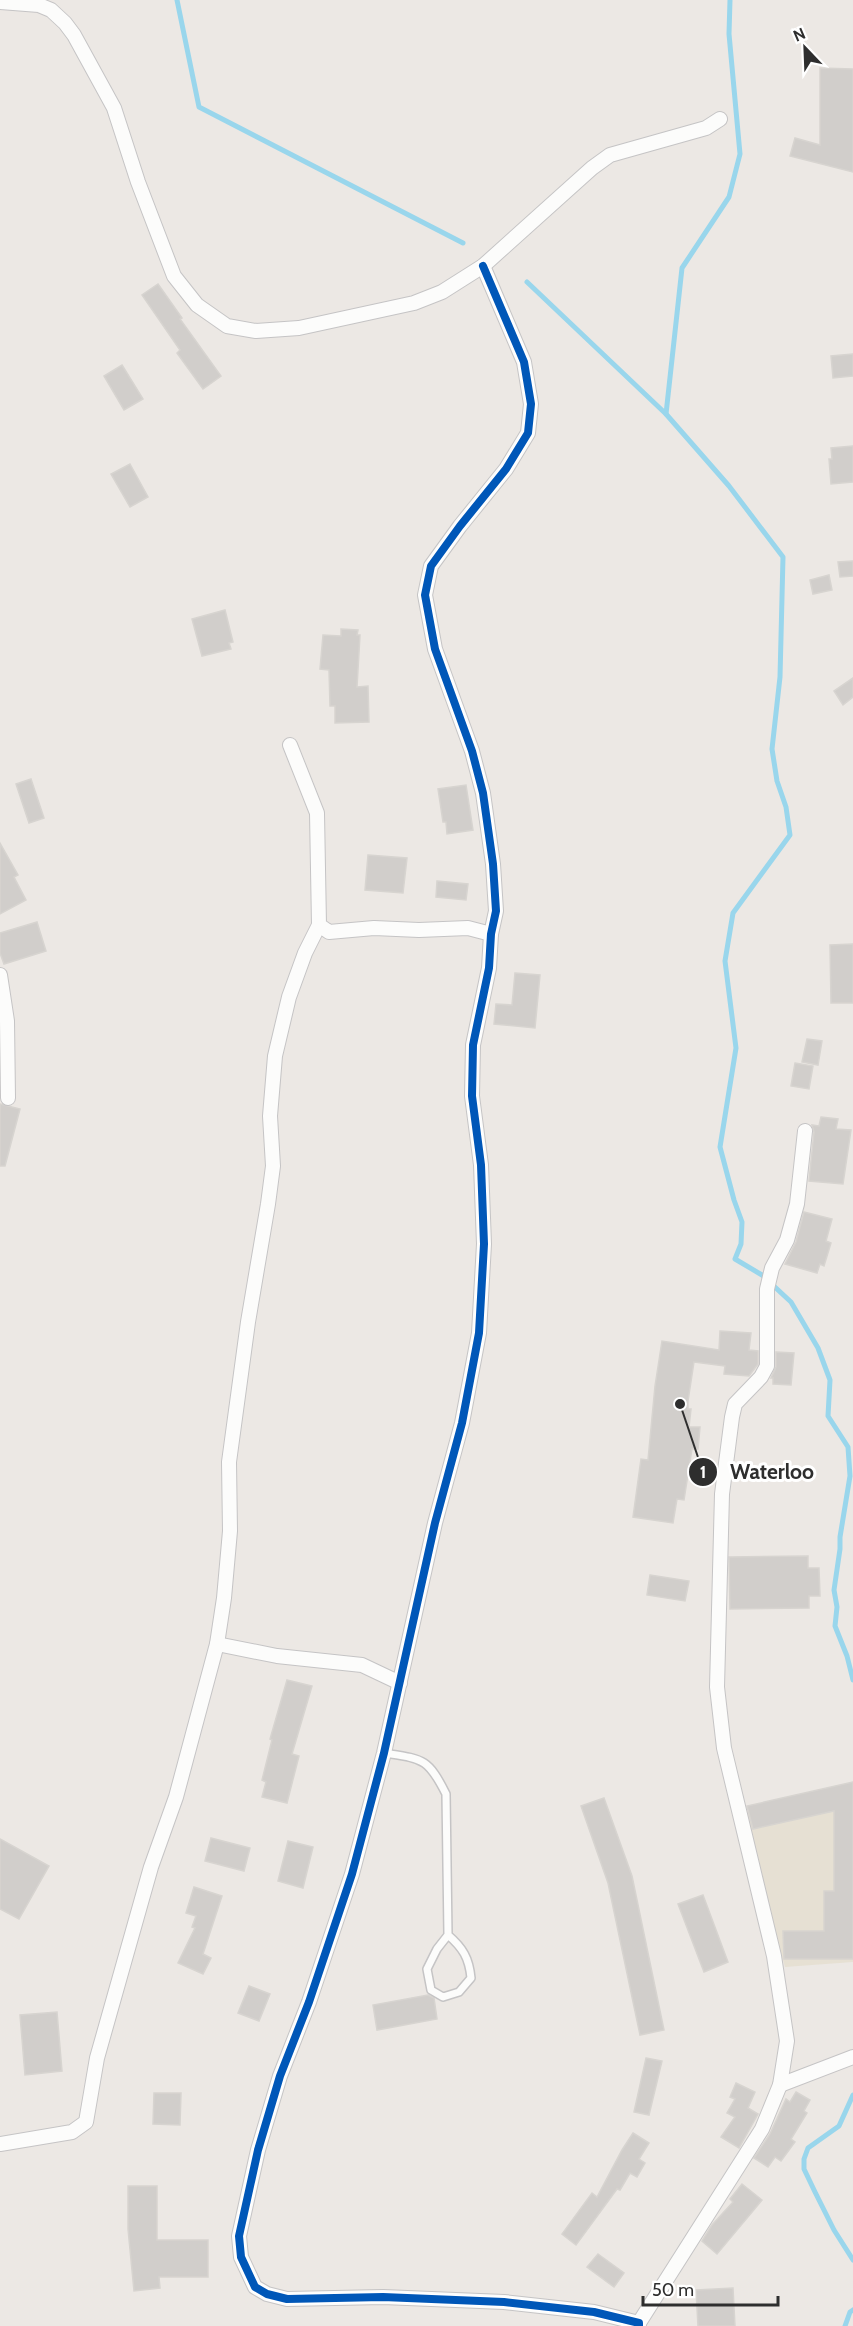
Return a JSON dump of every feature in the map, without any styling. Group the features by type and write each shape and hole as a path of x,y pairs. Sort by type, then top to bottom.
{"street":[{"path":"0,2 39,4 51,10 65,22 114,108 138,182 174,276 196,305 227,326 256,331 299,328 414,303 442,292 483,266 592,168 610,155 706,128 720,119"},
{"path":"483,266 524,362 531,404 528,433 507,469 460,526 431,566 425,595 435,649 472,750 483,793 489,824 496,911 491,934 489,968 473,1045 472,1095 481,1165 484,1244 479,1333 462,1423 435,1523 384,1753 352,1874 309,2002 280,2076 258,2150 239,2236 241,2257 246,2271 255,2287 267,2294 287,2299 383,2297 504,2302 594,2312 638,2325 762,2129 780,2085 787,2041 774,1956 724,1748 717,1687 722,1494 735,1404 761,1377 767,1366 767,1289 772,1268 787,1240 797,1204 805,1131"},
{"path":"0,2144 72,2132 86,2122 97,2058 151,1867 176,1797 217,1644 230,1531 229,1462 273,1166 270,1116 275,1056 304,952 318,925 317,813 290,745"},
{"path":"318,925 329,932 374,928 419,930 468,928 491,934"},
{"path":"0,975 7,1021 9,1098"},
{"path":"217,1644 277,1656 362,1665 400,1683"},
{"path":"780,2085 853,2057"}],"lane":[{"path":"384,1753 418,1758 436,1773 446,1794 448,1935 436,1949 427,1969 431,1990 443,1997 459,1992 471,1978 469,1960 462,1947 448,1935"}],"shaded area":[{"path":"853,1784 853,1962 785,1967 742,1813"}],"building":[{"path":"820,68 853,69 853,172 790,156 795,138 820,145"},
{"path":"158,284 221,376 203,389 177,353 180,350 142,295"},
{"path":"853,354 853,376 833,378 831,356"},
{"path":"122,365 143,399 124,410 104,376"},
{"path":"853,446 853,482 831,484 829,459 832,459 831,448"},
{"path":"130,464 148,497 130,507 111,474"},
{"path":"853,561 853,576 840,577 838,562"},
{"path":"829,575 832,590 813,594 810,580"},
{"path":"225,610 233,642 229,643 231,649 202,656 192,619"},
{"path":"341,629 358,630 357,635 360,635 357,687 368,686 369,722 335,723 335,706 330,706 329,670 320,669 323,635 341,636"},
{"path":"853,678 853,697 843,705 834,691"},
{"path":"31,779 44,818 29,823 16,784"},
{"path":"466,785 473,830 447,834 438,789"},
{"path":"0,843 18,875 14,877 26,900 0,914"},
{"path":"368,855 407,858 403,893 365,890"},
{"path":"437,881 468,884 466,900 436,897"},
{"path":"37,922 46,951 4,964 0,953 0,933"},
{"path":"853,944 853,1003 831,1003 830,945"},
{"path":"515,973 540,975 535,1028 494,1024 496,1004 512,1005"},
{"path":"807,1039 822,1041 818,1065 802,1062"},
{"path":"795,1063 813,1066 809,1089 791,1086"},
{"path":"0,1104 20,1109 5,1166 0,1166"},
{"path":"821,1117 838,1119 836,1129 851,1130 843,1184 809,1181 814,1132 812,1125 819,1126"},
{"path":"804,1212 832,1219 826,1241 831,1243 824,1266 820,1264 817,1273 785,1264 796,1242"},
{"path":"720,1331 751,1333 749,1350 758,1351 758,1364 749,1376 724,1374 725,1366 694,1362 688,1401 688,1409 691,1409 689,1427 700,1427 698,1449 692,1449 684,1500 677,1499 673,1523 633,1517 641,1459 648,1460 662,1341 719,1350"},
{"path":"776,1352 794,1353 791,1385 773,1384 773,1378 771,1378 776,1367"},
{"path":"808,1556 808,1568 819,1568 820,1596 809,1596 809,1608 730,1609 729,1557"},
{"path":"650,1575 689,1581 685,1601 647,1595"},
{"path":"287,1680 312,1686 292,1754 299,1756 287,1803 262,1797 266,1782 262,1780 272,1740 270,1739"},
{"path":"853,1782 853,1959 784,1959 783,1931 824,1931 824,1891 834,1891 834,1811 753,1829 747,1806"},
{"path":"604,1798 632,1876 664,2030 640,2035 608,1883 581,1806"},
{"path":"211,1838 250,1848 244,1871 205,1861"},
{"path":"0,1839 49,1866 19,1919 0,1909"},
{"path":"288,1841 313,1847 303,1888 278,1881"},
{"path":"194,1887 222,1896 203,1954 211,1958 203,1974 178,1963 195,1928 192,1927 196,1916 186,1913"},
{"path":"703,1895 728,1962 704,1972 678,1904"},
{"path":"249,1986 270,1994 259,2021 238,2013"},
{"path":"428,1995 434,1998 437,2019 377,2030 373,2005"},
{"path":"57,2012 62,2071 25,2075 20,2015"},
{"path":"646,2058 662,2061 649,2115 634,2112"},
{"path":"736,2083 755,2092 748,2108 758,2114 739,2148 721,2137 735,2117 727,2113 735,2099 730,2097"},
{"path":"796,2092 810,2100 804,2111 807,2113 791,2139 795,2142 781,2161 775,2157 768,2167 754,2158 770,2134 786,2099 790,2102"},
{"path":"154,2093 181,2093 180,2125 153,2124"},
{"path":"633,2133 649,2143 639,2159 645,2163 637,2177 630,2173 620,2190 617,2189 576,2245 562,2234 592,2193 597,2197"},
{"path":"742,2184 762,2200 717,2254 702,2241 712,2225 733,2202 730,2199"},
{"path":"128,2186 157,2186 157,2240 208,2240 208,2277 159,2277 160,2288 134,2291 128,2229"},
{"path":"598,2254 624,2273 614,2287 587,2267"},
{"path":"733,2288 735,2326 698,2326 696,2290"}],"waterway":[{"path":"177,0 199,107 463,243"},
{"path":"666,414 682,268 729,197 740,154 729,34 730,0"},
{"path":"527,282 666,414 729,486 783,557 780,677 772,749 777,781 786,807 790,835 733,913 725,961 736,1048 720,1147 742,1222 741,1244 735,1259 762,1275 791,1302 818,1348 830,1380 828,1416 848,1447 850,1476 834,1590 837,1607 835,1626 847,1656 853,1680"},
{"path":"853,2095 839,2126 808,2148 804,2159 804,2169 815,2192 834,2230 853,2260"},
{"path":"845,2326 853,2310"}],"cycle path":[{"path":"483,266 524,362 531,404 528,433 506,469 431,566 425,595 435,649 472,751 483,793 493,864 496,911 491,934 489,968 473,1045 472,1096 481,1165 484,1244 479,1333 462,1423 435,1523 384,1753 352,1874 309,2002 280,2076 258,2150 239,2236 241,2257 255,2287 267,2294 287,2299 383,2297 504,2302 594,2312 639,2323 639,2326"}],"place":[{"name":"Waterloo","path":"680,1404"}]}
